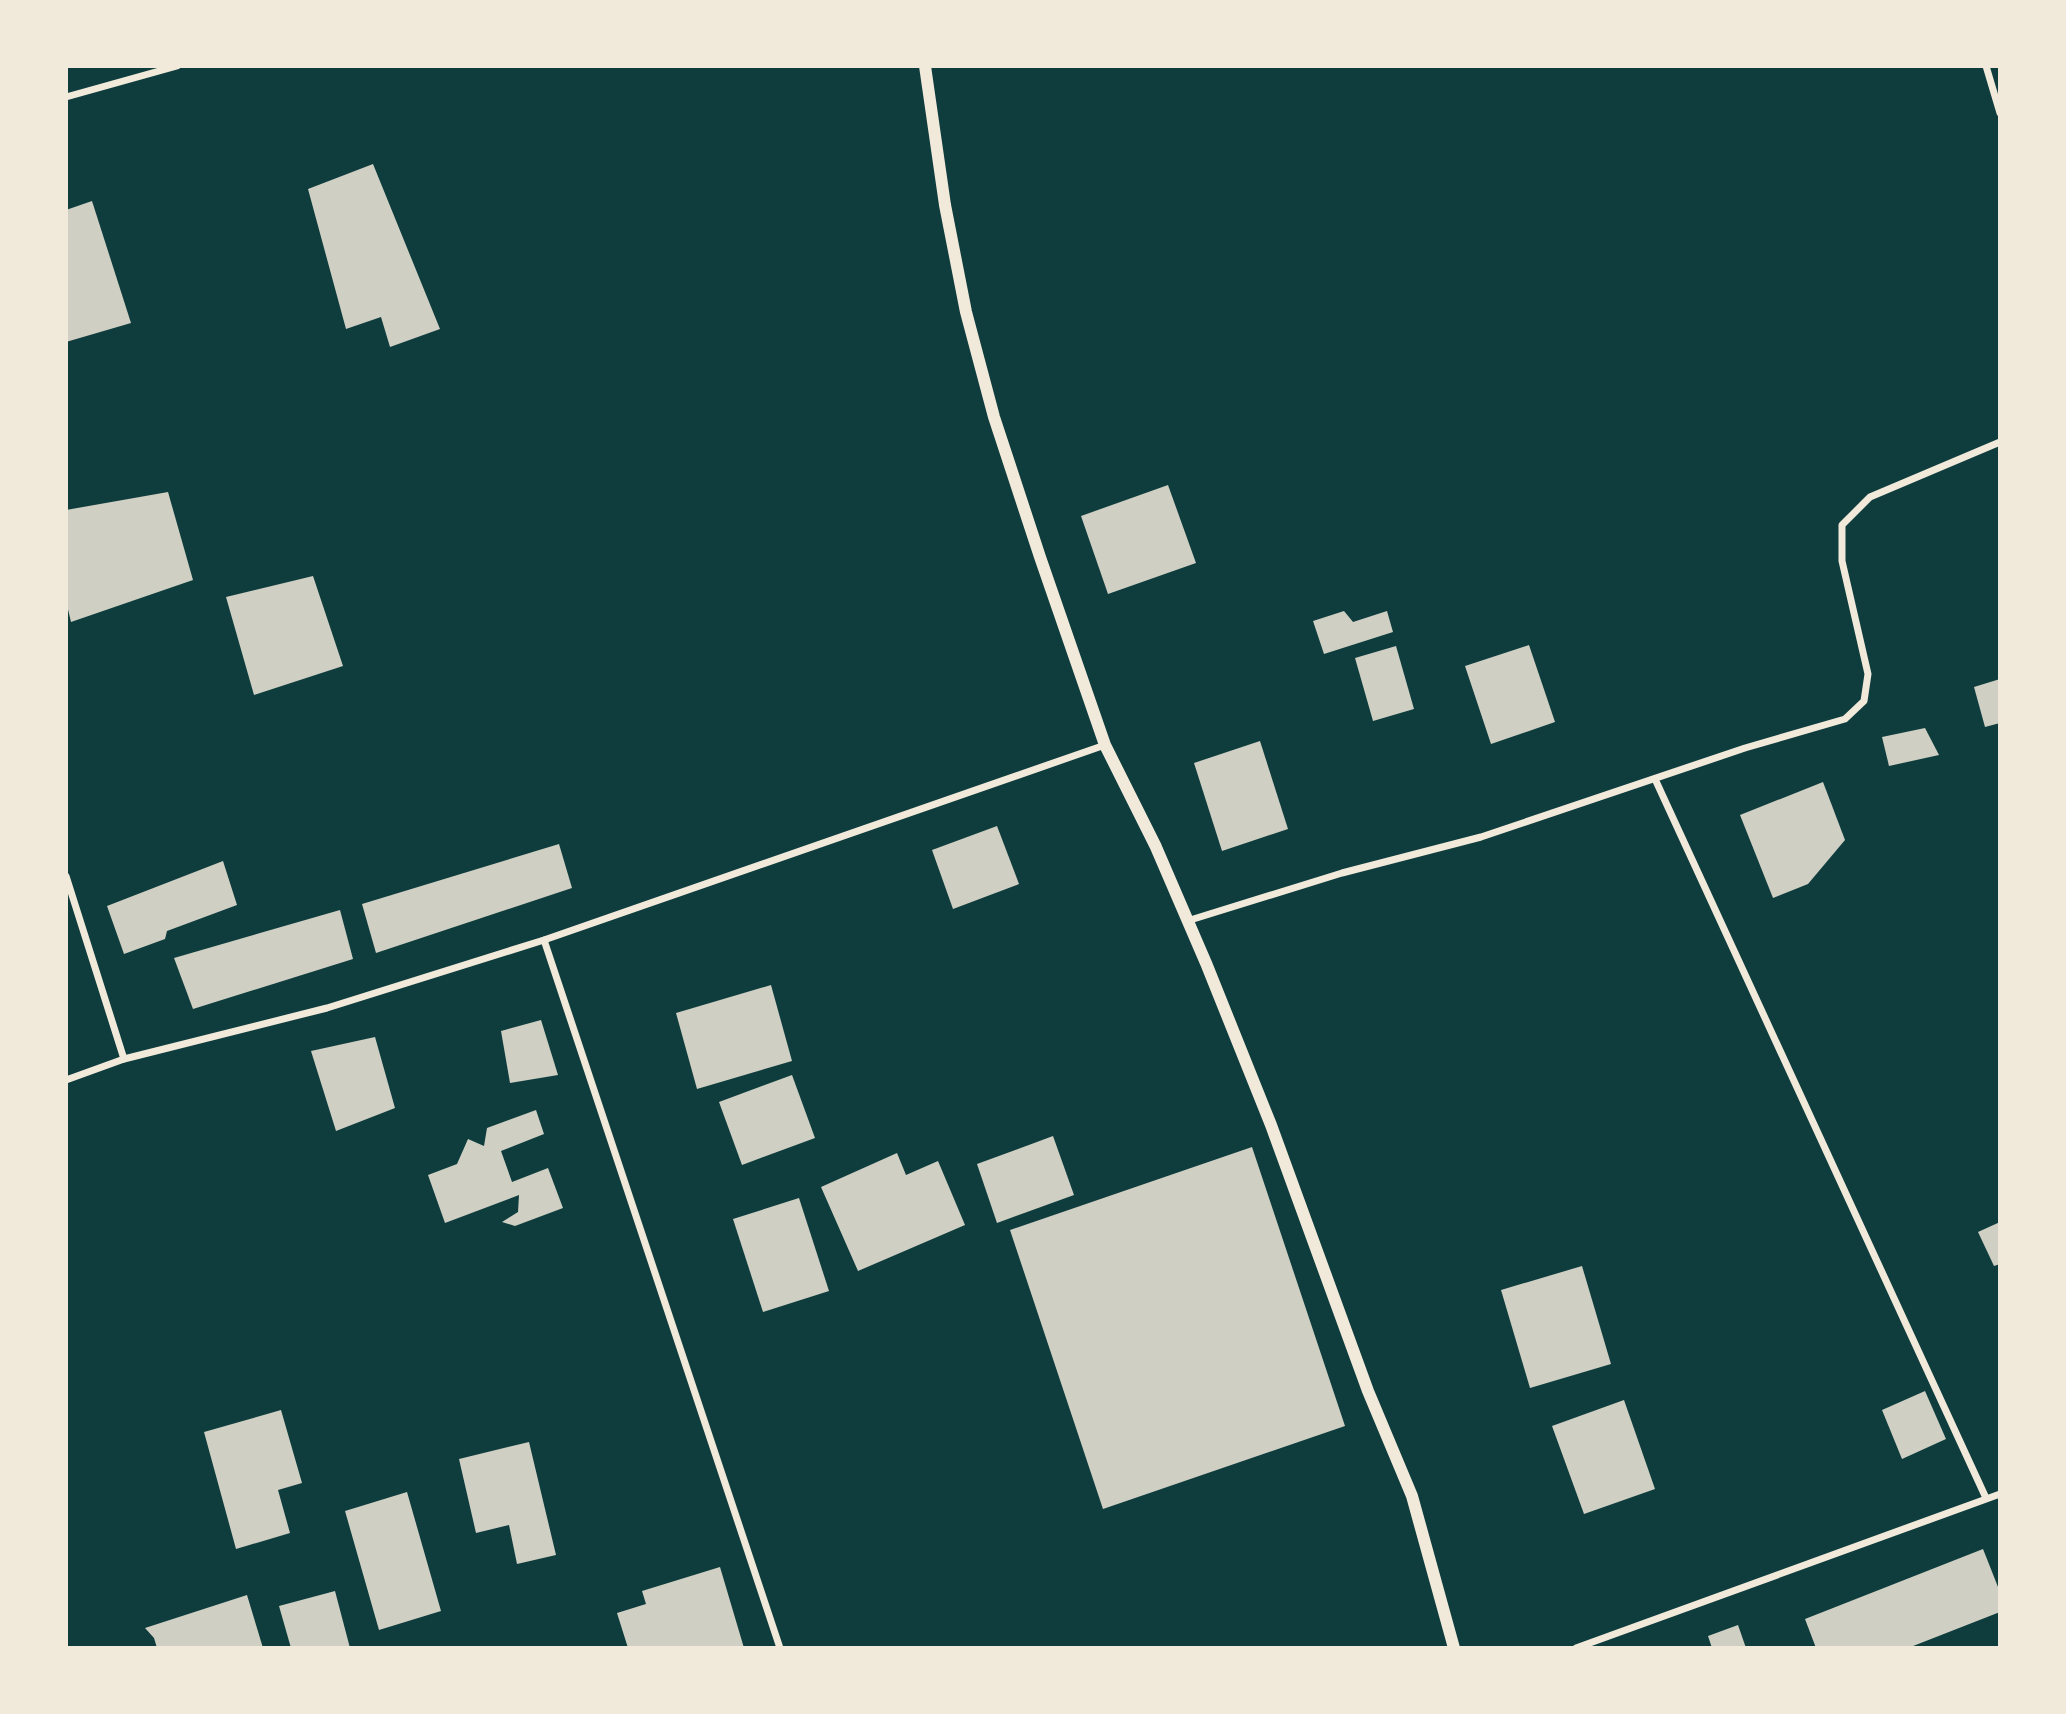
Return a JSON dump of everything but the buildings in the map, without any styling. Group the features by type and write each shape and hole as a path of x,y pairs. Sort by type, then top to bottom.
{"street":[{"path":"66,97 177,66"},
{"path":"925,66 944,205 966,312 990,404 1105,745 1156,847 1271,1125 1368,1391 1412,1496 1454,1647"},
{"path":"1986,66 2000,113"},
{"path":"1187,921 1342,873 1480,837 1745,748 1845,719 1864,701 1868,674 1842,561 1842,525 1870,497 2000,442"},
{"path":"66,1080 124,1059 327,1008 544,940 1105,745"},
{"path":"1655,779 1986,1497"},
{"path":"66,876 124,1059"},
{"path":"544,940 780,1647"},
{"path":"1576,1647 2000,1494"}]}
